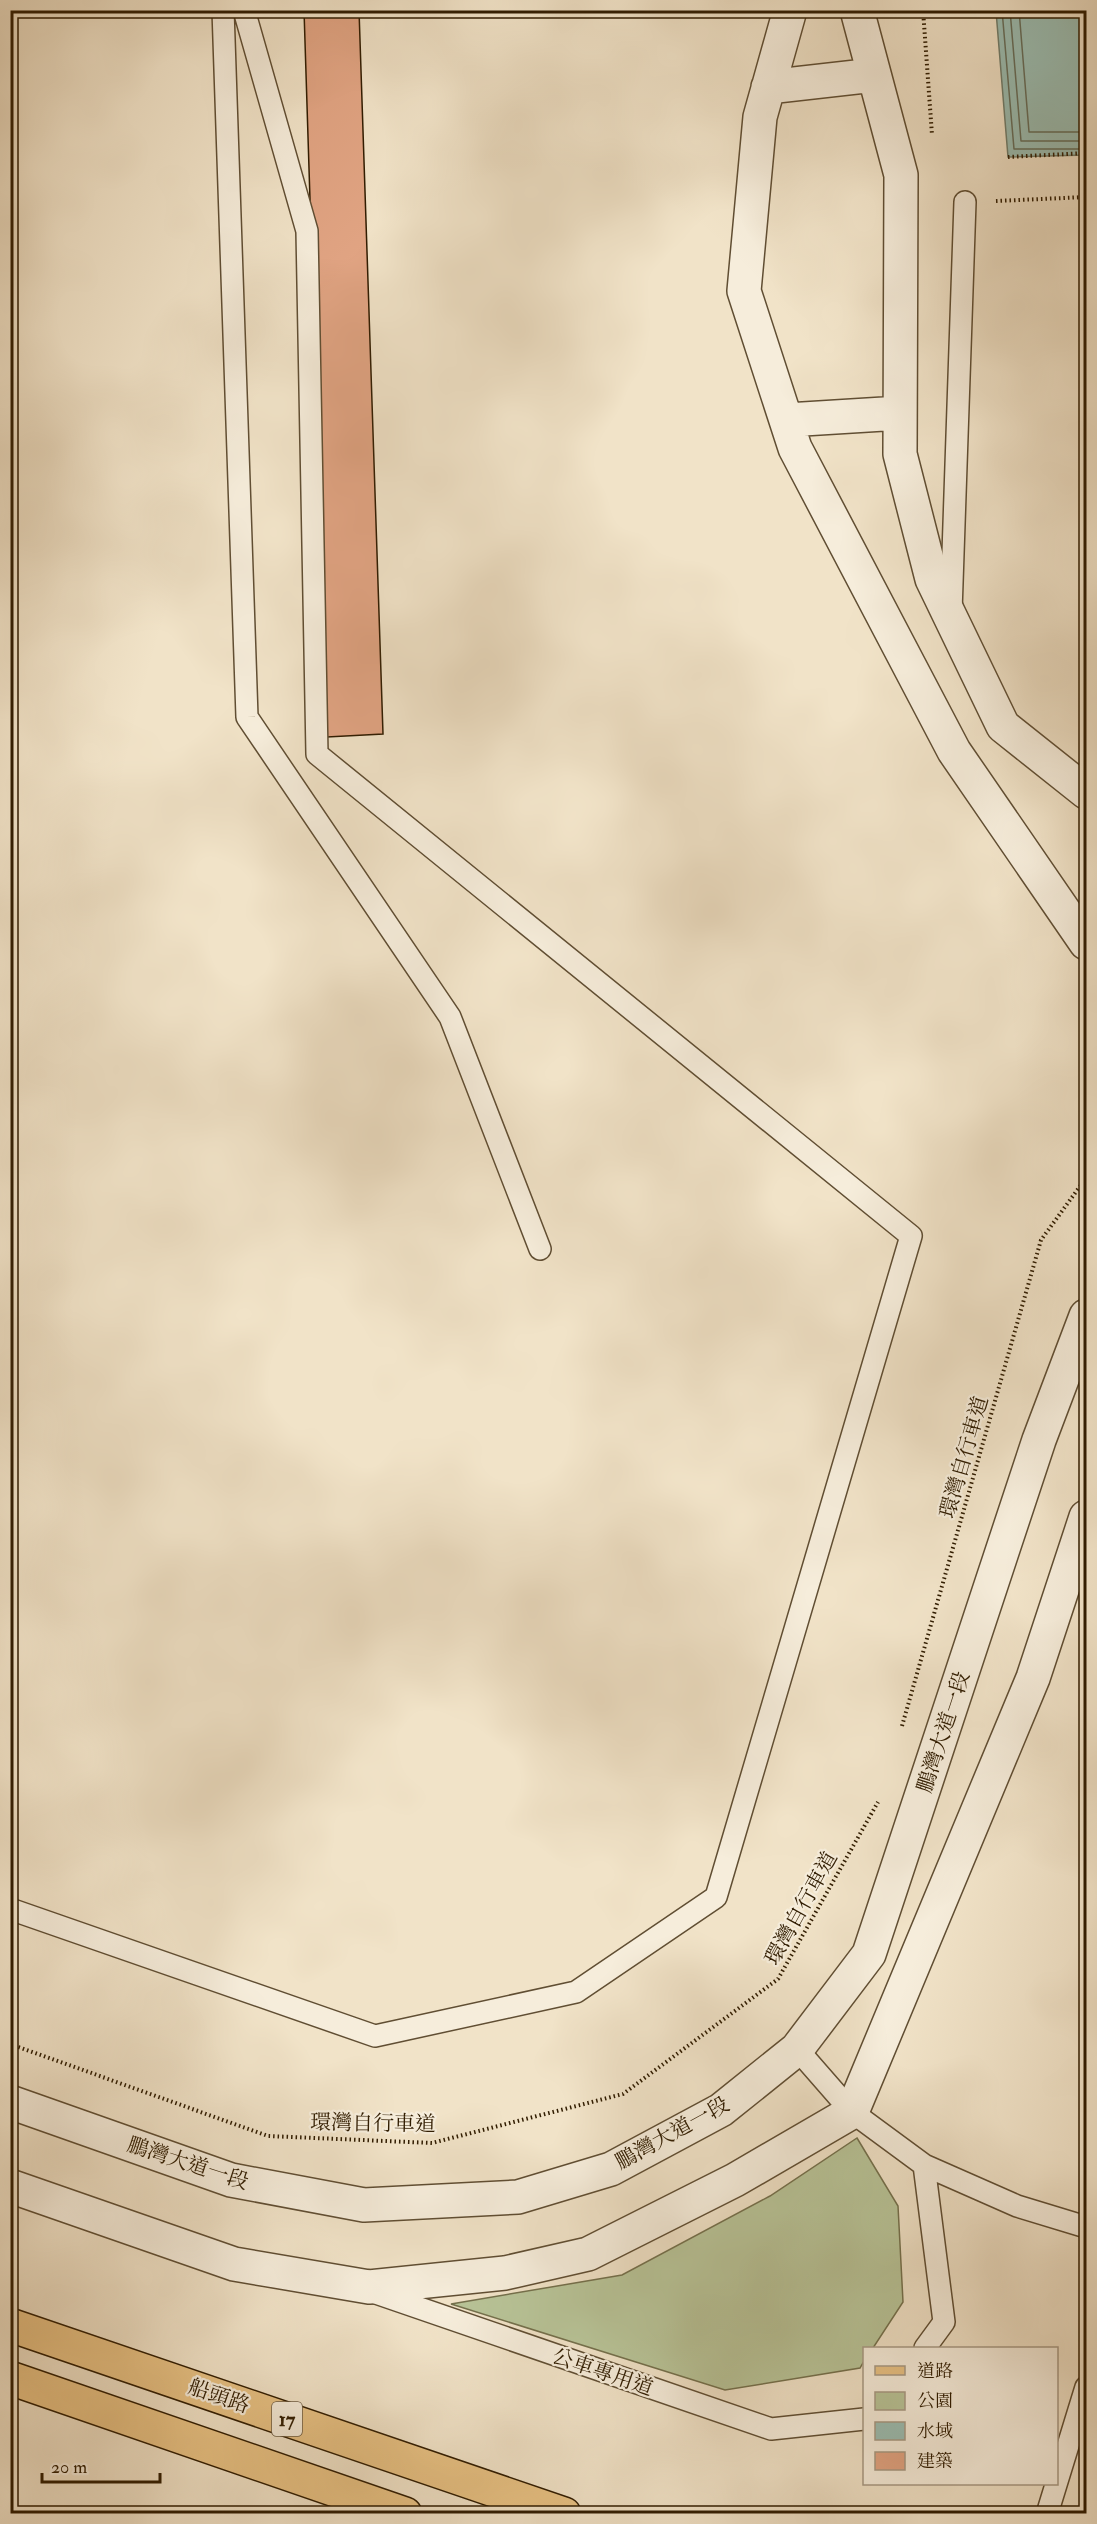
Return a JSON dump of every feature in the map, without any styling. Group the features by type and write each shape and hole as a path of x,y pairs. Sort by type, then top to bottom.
{"main road":[{"name":"船頭路","path":"10,2325 564,2514"},
{"path":"87,2405 104,2356"},
{"name":"17","path":"10,2378 405,2514"}],"street":[{"path":"790,10 760,117 744,291 795,448 954,751 1086,944"},
{"path":"857,10 901,175 900,454 932,579 1003,726 1086,792"},
{"path":"768,87 874,75"},
{"path":"787,420 900,413"},
{"name":"鵬灣大道一段","path":"10,2102 131,2146 242,2182 364,2205 518,2197 611,2169 721,2110 797,2049 869,1953 1039,1440 1086,1316"},
{"path":"10,2186 234,2264 369,2287 505,2273 588,2254 735,2180 852,2112 1033,1678 1086,1517"}],"lane":[{"path":"223,10 247,717 450,1017 540,1249"},
{"path":"10,1909 375,2036 576,1992 716,1898 911,1236 317,754 307,231 244,10"},
{"path":"951,618 965,202"},
{"path":"797,2049 852,2112 924,2165 1017,2206 1086,2227"},
{"path":"924,2165 944,2322 926,2347"},
{"name":"公車專用道","path":"346,2283 771,2429 863,2418"},
{"path":"1058,2478 1086,2387"},
{"path":"1047,2514 1056,2485"}],"path":[{"path":"923,10 932,147"},
{"path":"1008,157 1086,153"},
{"path":"965,202 1086,197"},
{"name":"環灣自行車道","path":"900,1735 1041,1240 1086,1178"},
{"name":"環灣自行車道","path":"10,2044 268,2136 432,2143 623,2094 778,1979 883,1792"}],"green space":[{"path":"857,2138 898,2206 903,2302 874,2347 863,2347 863,2363 860,2368 725,2390 451,2304 622,2275 770,2196"}],"water":[{"path":"996,11 1086,11 1086,155 1008,157"}],"building":[{"path":"304,10 359,10 383,734 327,737"}]}
